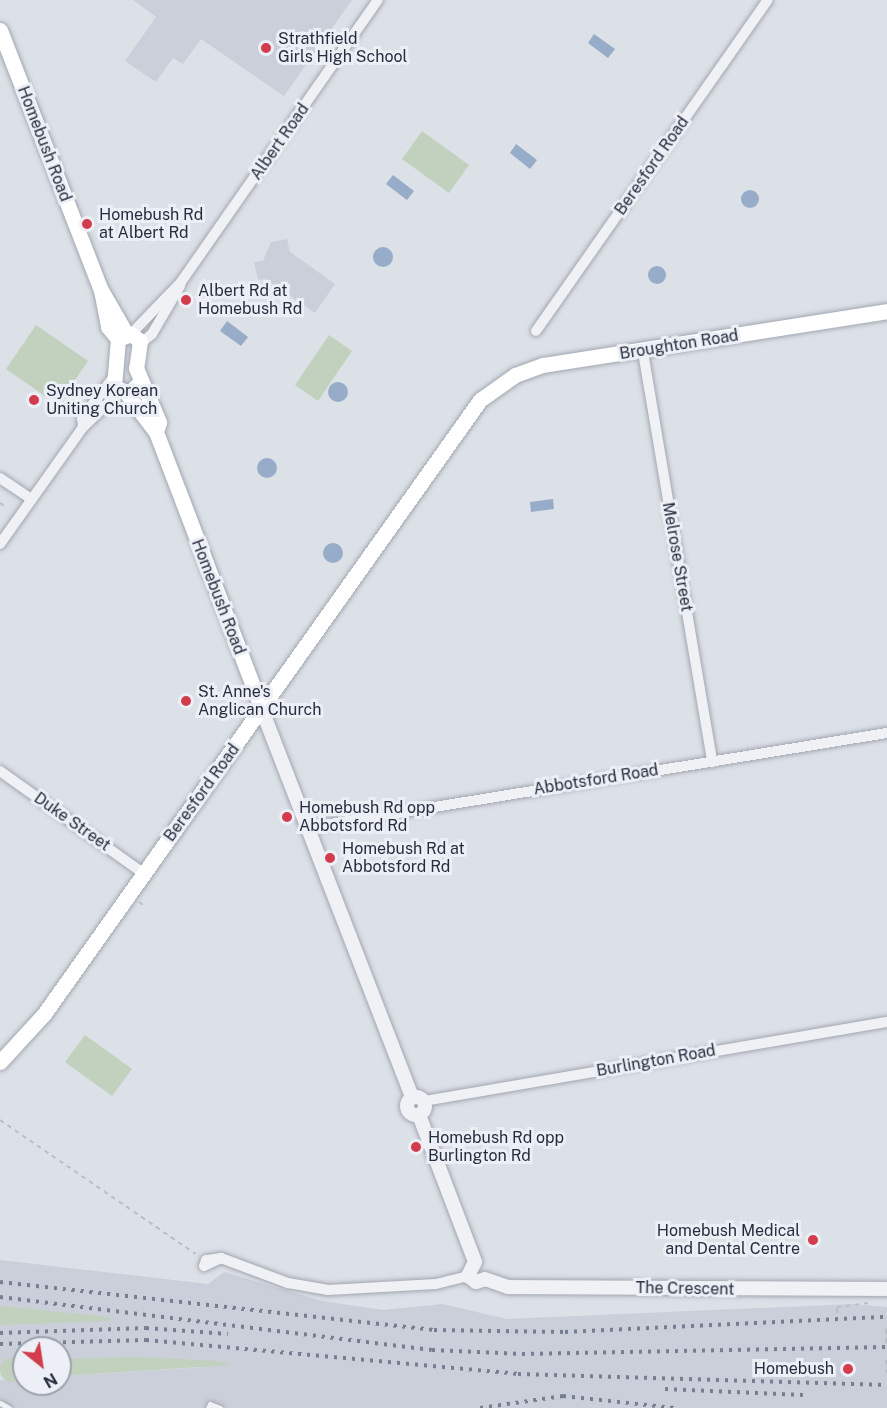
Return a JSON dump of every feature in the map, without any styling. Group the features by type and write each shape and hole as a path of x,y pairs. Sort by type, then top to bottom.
{"main road":[{"name":"Homebush Road","path":"0,30 5,61 101,291 105,317 129,338 140,382 159,422 156,432"},
{"name":"Broughton Road","path":"480,400 514,375 543,365 643,352 887,311"},
{"path":"129,338 120,388 140,382"},
{"name":"Homebush Road","path":"120,388 156,432 262,710"},
{"name":"Beresford Road","path":"0,1062 44,1014 480,400"}],"street":[{"name":"Albert Road","path":"129,338 152,334 181,282 378,0"},
{"name":"Beresford Road","path":"536,331 768,0"},
{"name":"Melrose Street","path":"643,352 712,762"},
{"path":"83,427 82,418 120,388"},
{"path":"0,544 83,427 120,388"},
{"path":"0,478 31,499"},
{"name":"Homebush Road","path":"262,710 306,828 418,1099 407,1108 419,1115 475,1262"},
{"name":"Abbotsford Road","path":"306,828 887,733"},
{"name":"Duke Street","path":"0,771 143,873"},
{"name":"Burlington Road","path":"418,1099 887,1022"},
{"path":"206,1260 208,1269 221,1258 288,1283 328,1290 436,1284 468,1276 475,1262 486,1267 485,1279"},
{"name":"The Crescent","path":"468,1276 476,1282 485,1279 508,1287 887,1289"}],"lane":[{"path":"0,1403 9,1408"},
{"path":"209,1406 220,1408"}],"path":[{"path":"0,503 6,507"},
{"path":"0,1120 206,1260"},
{"path":"837,1313 837,1307 875,1302"},
{"path":"886,1329 886,1344"},
{"path":"886,1360 887,1377"}],"shaded area":[{"name":"Strathfield Girls High School","path":"133,0 352,0 284,96 201,39 183,64 173,58 156,82 125,61 156,17"},
{"path":"287,239 290,252 335,284 315,313 266,279 258,280 254,262 263,261 271,242"},
{"path":"0,1260 208,1284 224,1272 322,1301 383,1310 442,1304 507,1319 852,1304 887,1307 887,1408 0,1408 0,1380 12,1381 12,1396 72,1396 72,1375 208,1367 72,1369 72,1336 12,1336 12,1370 0,1371"}],"green space":[{"path":"422,131 469,165 449,193 402,159"},
{"path":"36,325 88,361 58,405 6,369"},
{"path":"329,335 352,351 318,401 295,385"},
{"path":"85,1035 132,1069 112,1096 65,1062"},
{"path":"0,1306 109,1317 109,1321 0,1325"},
{"path":"138,1357 216,1361 231,1365 72,1375 72,1359"},
{"path":"12,1358 12,1382 7,1381 1,1375 1,1365 7,1359"}],"water":[{"path":"594,34 615,49 608,58 588,43"},
{"path":"516,144 537,160 530,169 510,153"},
{"path":"393,175 414,191 407,200 386,184"},
{"path":"750,190 756,193 759,199 756,205 750,208 744,205 741,199 744,193"},
{"path":"383,247 390,250 393,257 390,264 383,267 376,264 373,257 376,250"},
{"path":"657,266 663,269 666,275 663,281 657,284 651,281 648,275 651,269"},
{"path":"227,321 248,337 241,346 220,331"},
{"path":"338,382 345,385 348,392 345,399 338,402 331,399 328,392 331,385"},
{"path":"267,458 274,461 277,468 274,475 267,478 260,475 257,468 260,461"},
{"path":"553,499 554,509 531,512 530,502"},
{"path":"333,543 340,546 343,553 340,560 333,563 326,560 323,553 326,546"}],"railway":[{"path":"0,1282 434,1330 565,1332 887,1317"},
{"path":"0,1297 432,1350 522,1354 887,1347"},
{"path":"0,1333 146,1328 228,1334"},
{"path":"0,1344 146,1340 518,1374 887,1385"},
{"path":"665,1389 803,1395"},
{"path":"480,1408 563,1396 676,1408"}],"place":[{"name":"Strathfield Girls High School","path":"266,48"},
{"name":"Homebush Rd at Albert Rd","path":"87,224"},
{"name":"Albert Rd at Homebush Rd","path":"186,300"},
{"name":"Sydney Korean Uniting Church","path":"34,400"},
{"name":"St. Anne's Anglican Church","path":"186,701"},
{"name":"Homebush Rd opp Abbotsford Rd","path":"287,817"},
{"name":"Homebush Rd at Abbotsford Rd","path":"330,858"},
{"name":"Homebush Rd opp Burlington Rd","path":"416,1147"},
{"name":"Homebush Medical and Dental Centre","path":"813,1240"},
{"name":"Homebush","path":"848,1369"}]}
